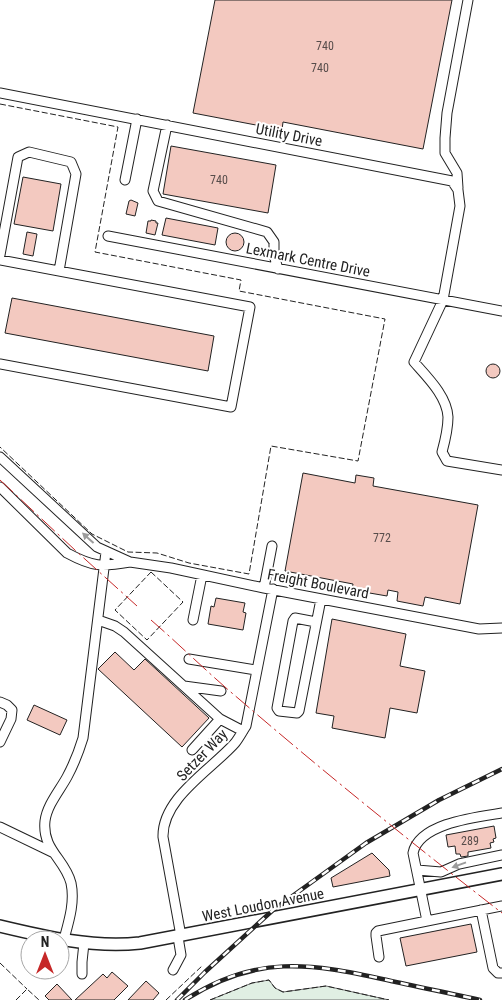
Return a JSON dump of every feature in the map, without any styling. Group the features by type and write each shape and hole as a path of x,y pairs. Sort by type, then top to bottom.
{"main road":[{"name":"West Loudon Avenue","path":"70,940 84,943 129,944 180,936 502,874"},
{"name":"West Loudon Avenue","path":"0,919 23,930"},
{"name":"West Loudon Avenue","path":"0,926 20,931"}],"lane":[{"path":"468,0 445,138 445,153 457,173 460,206 443,300 414,362 431,381 442,399 448,415 447,431 442,452 447,462 502,470"},
{"name":"Utility Drive","path":"0,93 452,181 458,190"},
{"path":"125,180 137,119"},
{"path":"167,125 153,191 155,198 158,201 180,208 267,232 274,242 274,255 278,269"},
{"path":"0,256 18,157 29,152 71,162 76,174 59,272"},
{"name":"Lexmark Centre Drive","path":"108,236 502,311"},
{"path":"0,260 250,307 231,408 0,364"},
{"name":"Freight Boulevard","path":"0,456 97,547 130,562 171,568 268,589 479,629 502,628"},
{"name":"Freight Boulevard","path":"0,487 67,553 80,560 104,566 130,562"},
{"name":"Setzer Way","path":"173,970 181,954 180,936 163,826 168,813 179,798 236,742 246,726 268,589 272,546"},
{"path":"66,930 72,908 70,882 45,839 45,819 76,761 83,738 106,552"},
{"path":"194,620 202,575"},
{"path":"316,622 295,618 293,620 277,708 279,711 297,713 299,711 321,599"},
{"path":"98,620 116,626 124,632 220,718 243,731"},
{"path":"189,659 256,670"},
{"path":"184,686 221,691"},
{"path":"0,702 12,710 11,719 0,742"},
{"path":"192,750 220,718"},
{"path":"427,921 413,853 415,844 420,838 452,821 502,813"},
{"path":"0,827 54,853"},
{"path":"417,870 441,872 459,864 502,855"},
{"path":"379,957 376,936 378,930 502,906"},
{"path":"481,910 493,968 502,974"},
{"path":"82,974 84,943"}],"green space":[{"path":"269,980 275,988 283,992 326,986 389,1000 210,1000 252,983"}],"building":[{"path":"215,0 452,0 423,149 283,122 282,130 193,113"},
{"path":"171,146 276,165 268,213 163,194"},
{"path":"23,177 61,184 53,231 14,224"},
{"path":"129,201 138,203 135,216 126,214"},
{"path":"166,218 218,228 215,245 162,235"},
{"path":"151,220 158,223 155,235 146,233 148,221"},
{"path":"27,232 37,234 33,256 23,254"},
{"path":"235,233 241,236 244,242 241,248 235,251 229,248 226,242 229,236"},
{"path":"12,298 214,336 208,371 5,333"},
{"path":"490,364 496,364 500,371 496,378 490,378 486,374 486,368"},
{"path":"303,473 355,483 356,475 374,478 373,486 478,505 460,604 425,597 423,606 397,601 398,592 388,590 387,596 352,590 353,584 285,571"},
{"path":"216,598 245,603 243,612 246,613 243,630 208,624 211,606 214,607"},
{"path":"332,619 406,634 400,666 425,671 417,713 390,708 385,738 332,728 334,716 316,713"},
{"path":"115,652 134,670 145,659 209,718 182,747 98,669"},
{"path":"34,705 67,720 60,735 27,720"},
{"path":"494,826 496,838 493,839 494,842 490,843 491,848 468,852 468,856 461,857 460,854 456,854 455,846 448,847 446,835"},
{"path":"372,853 389,870 390,876 333,887 331,878"},
{"path":"471,924 477,952 406,966 400,938"},
{"path":"112,972 128,986 114,1000 75,1000 103,974 107,978"},
{"path":"146,981 159,993 153,1000 128,1000"},
{"path":"57,984 72,1000 49,1000 45,996"}],"railway":[{"path":"177,1000 273,910 366,843 439,800 502,769"},
{"path":"185,1000 211,985 236,975 284,966 333,969 480,1000"}],"fence":[{"path":"0,104 118,127 95,252 241,280 239,291 385,319 358,461 271,446 249,574 189,563 157,553 128,552 92,534 0,447"},
{"path":"151,572 183,602 147,640 115,610 151,572"},
{"path":"0,963 27,989"},
{"path":"166,1000 202,966"},
{"path":"210,1000 252,983 269,980 275,988 283,992 326,986 389,1000"},
{"path":"16,1000 27,989 39,1000"}],"power":[{"path":"0,480 137,606"},
{"path":"151,620 304,754 502,913"}]}
